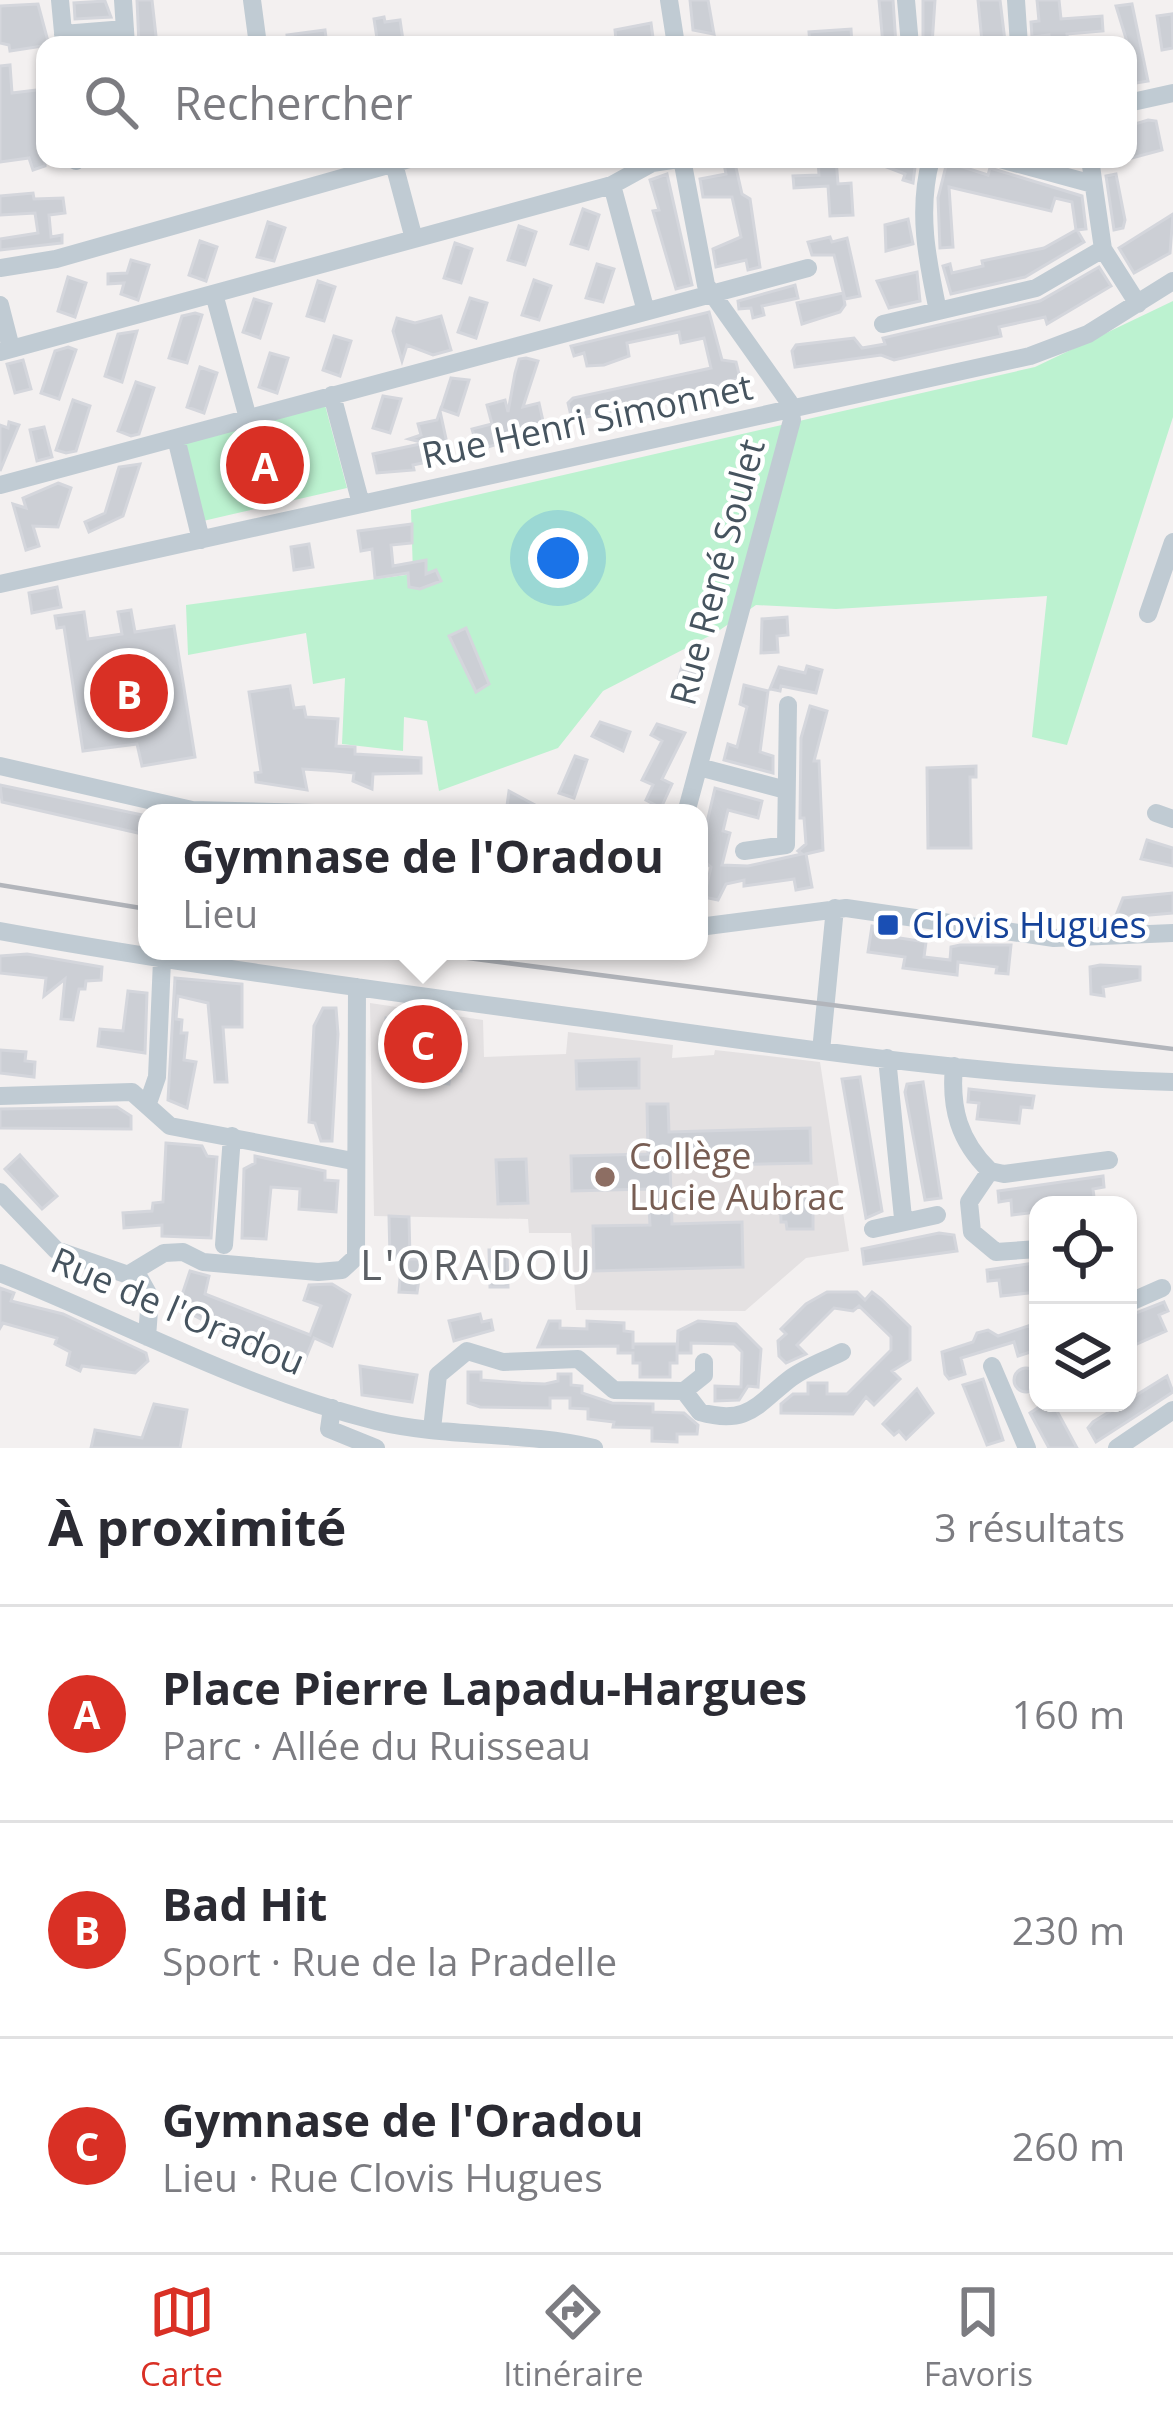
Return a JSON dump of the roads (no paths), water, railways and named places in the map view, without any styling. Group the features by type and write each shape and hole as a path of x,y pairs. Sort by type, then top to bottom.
{"street":[{"path":"60,0 64,36"},
{"path":"123,0 125,36"},
{"path":"252,0 257,36"},
{"path":"669,0 675,36"},
{"path":"906,0 909,36"},
{"path":"1016,0 1018,36"},
{"path":"1137,101 1173,93"},
{"path":"0,268 56,259 377,168"},
{"path":"403,168 414,239"},
{"path":"0,305 6,350 612,185 643,168"},
{"name":"Rue René Soulet","path":"683,168 709,290 790,410 762,541 688,804"},
{"path":"929,168 922,194 925,252 938,311"},
{"path":"1033,168 1093,184"},
{"path":"1091,168 1103,249 1138,304"},
{"path":"612,185 645,308"},
{"path":"883,324 1036,288 1103,249"},
{"path":"0,485 709,290 808,268"},
{"name":"Rue Henri Simonnet","path":"0,584 1030,356 1088,334 1173,281"},
{"path":"214,293 248,418"},
{"path":"332,394 361,504"},
{"path":"176,438 201,540"},
{"path":"1148,614 1173,542"},
{"path":"744,850 786,845 788,705"},
{"path":"0,766 166,804"},
{"path":"698,767 786,790"},
{"path":"821,1051 836,908"},
{"path":"708,926 836,908 1054,938 1173,933"},
{"path":"0,931 138,956"},
{"path":"148,1103 157,1077 162,960 821,1051 1173,1082"},
{"path":"131,1273 164,1253 183,1252 202,1262 342,1270 356,1257 357,987"},
{"path":"886,1058 903,1218"},
{"path":"954,1066 952,1088 960,1131 990,1171 1004,1174 1109,1160"},
{"path":"0,1096 132,1092 170,1126 353,1161"},
{"path":"224,1245 232,1136"},
{"path":"990,1171 969,1202 972,1232 996,1252 1029,1250"},
{"path":"0,1192 56,1250 131,1273 148,1289 147,1337"},
{"path":"873,1229 903,1218 938,1215"},
{"name":"Rue de l'Oradou","path":"0,1273 258,1386 332,1408 432,1429 595,1448"},
{"path":"1137,1299 1162,1288"},
{"path":"432,1429 438,1375 451,1360 478,1352 503,1362 578,1359 614,1390 683,1390 704,1375 704,1362"},
{"path":"683,1390 700,1412 739,1415 757,1411 793,1376 842,1352"},
{"path":"992,1366 1027,1448"},
{"name":"Rue de l'Oradou","path":"332,1408 329,1429 376,1448"},
{"path":"1117,1448 1173,1410"}],"railway":[{"path":"0,885 138,908"},
{"path":"484,960 1173,1049"}],"place":[{"name":"Place Pierre Lapadu-Hargues","path":"265,465"},
{"name":"Bad Hit","path":"129,693"},
{"name":"Clovis Hugues","path":"888,925"},
{"name":"Gymnase de l'Oradou","path":"423,1044"},
{"name":"Collège Lucie Aubrac","path":"605,1177"}],"district":[{"name":"L'ORADOU","path":"477,1265"}]}
